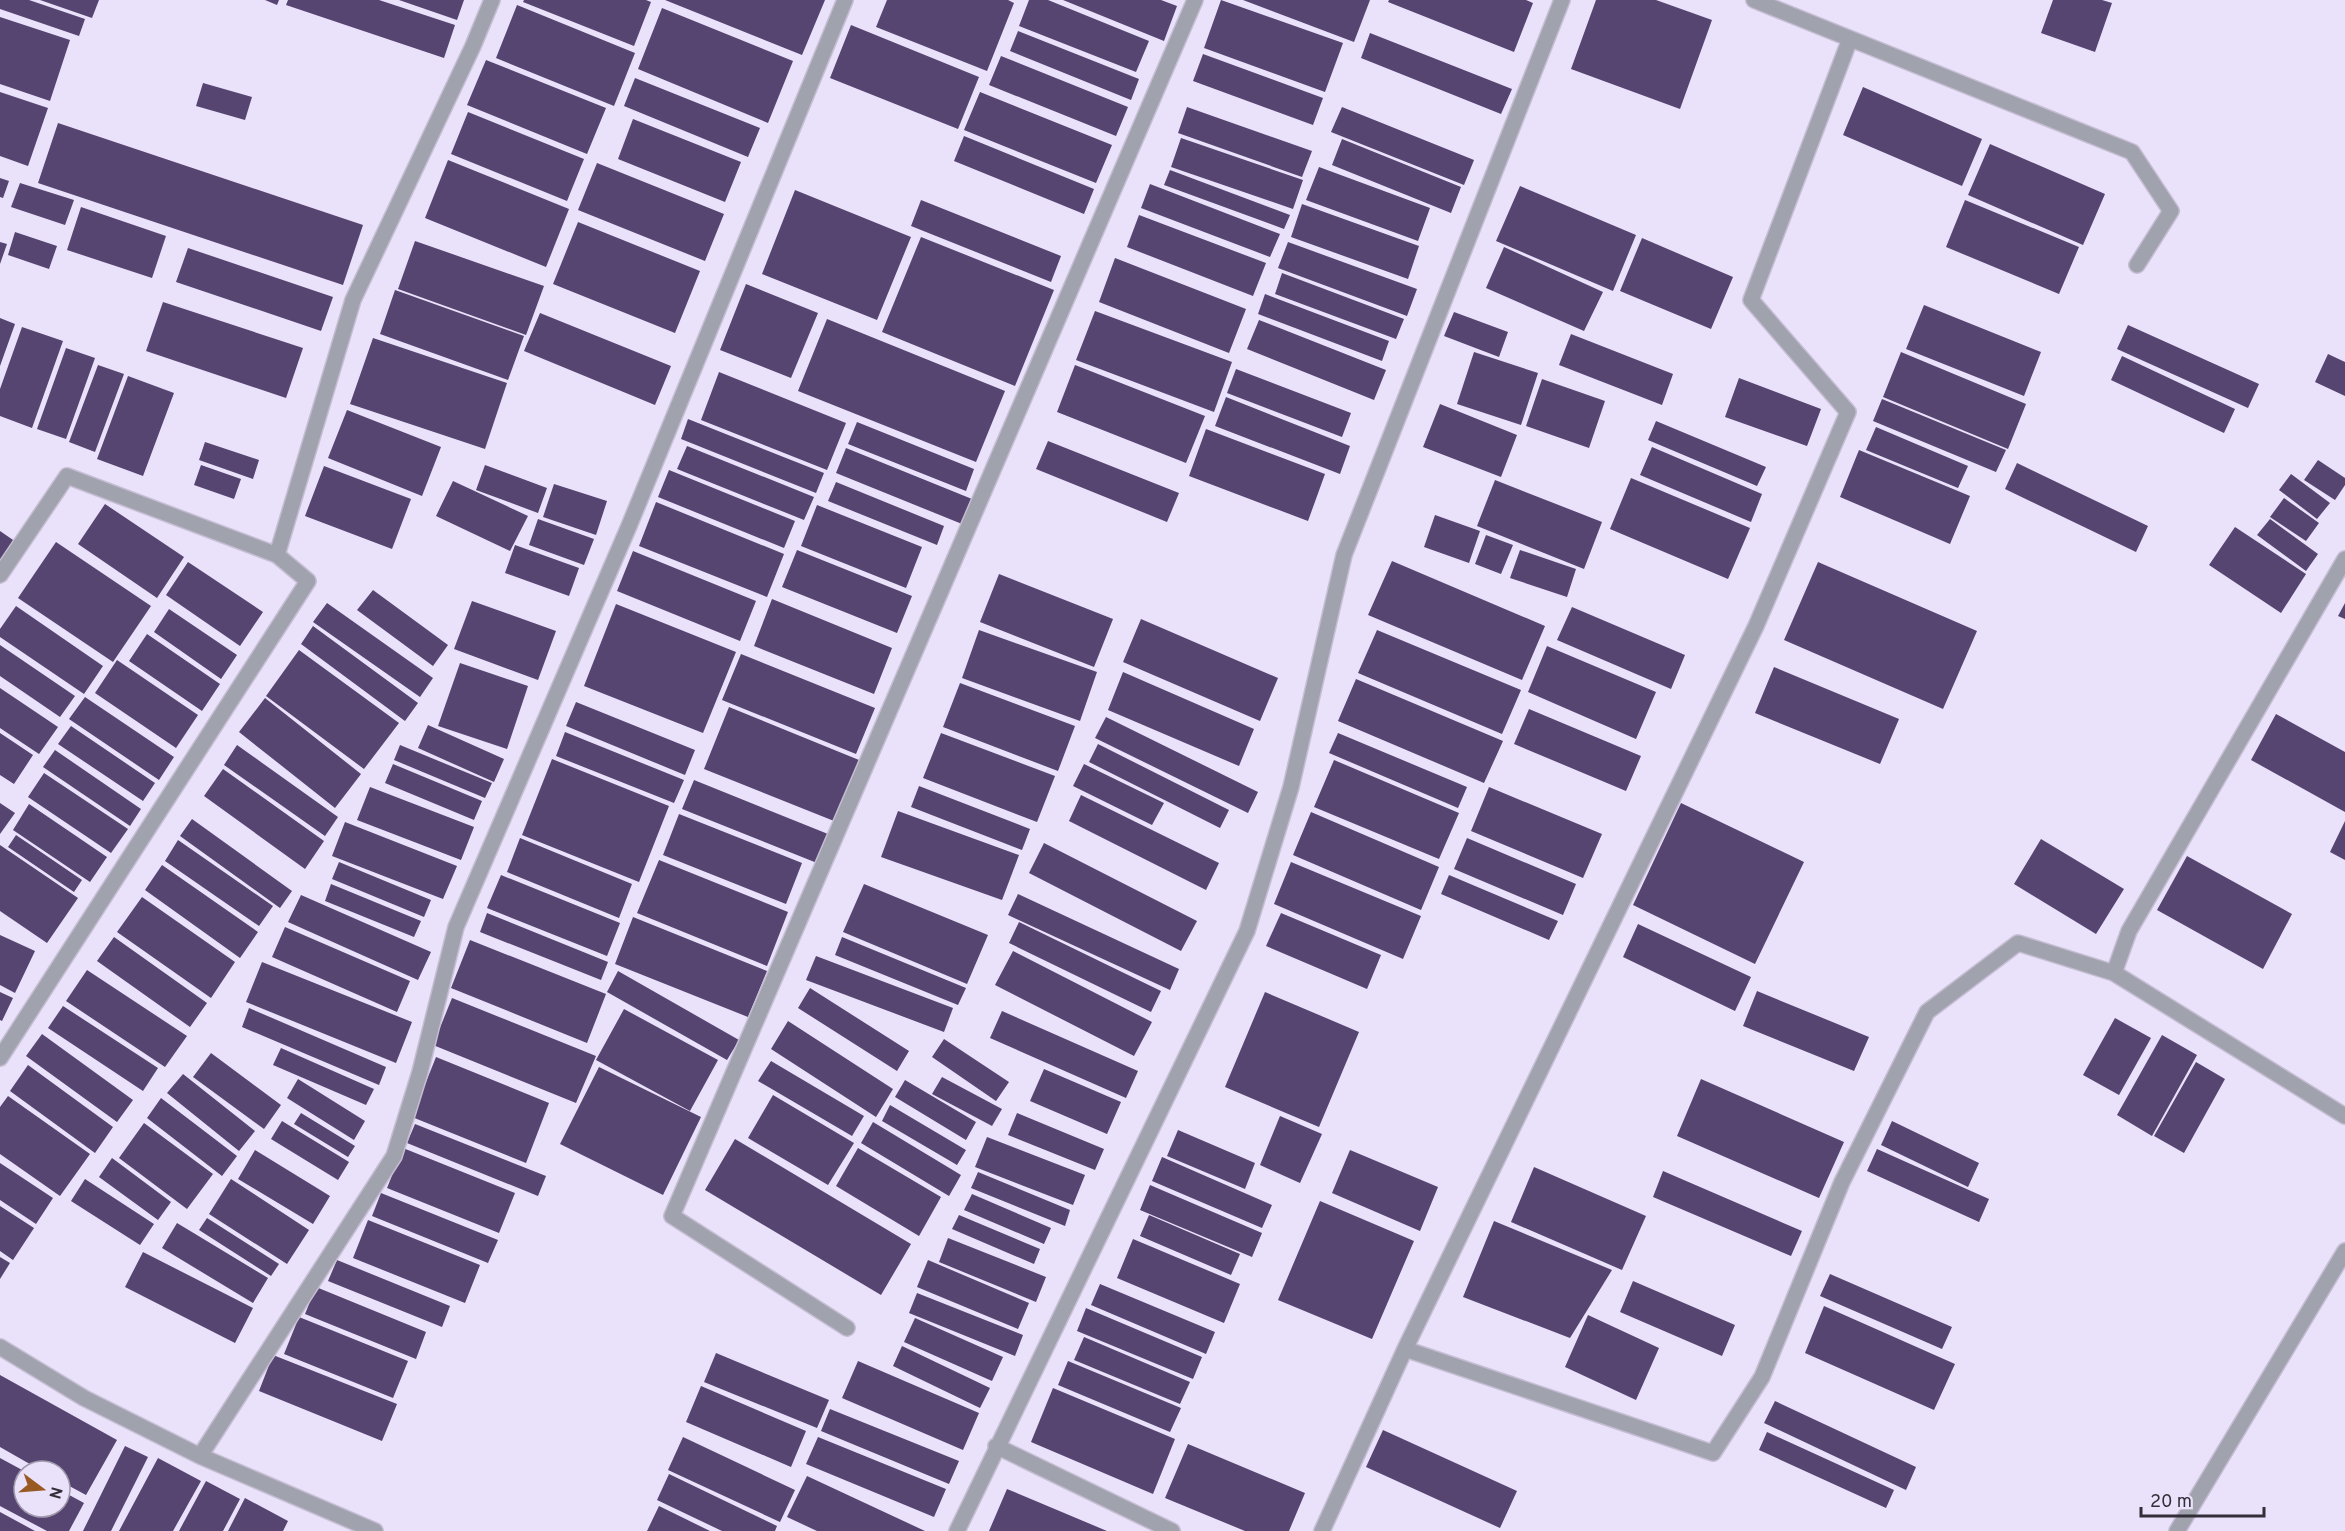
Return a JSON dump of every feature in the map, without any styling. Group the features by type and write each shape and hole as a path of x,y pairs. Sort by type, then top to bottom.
{"street":[{"path":"277,555 353,300 473,46 492,0"},
{"path":"200,1456 394,1156 420,1072 456,927 629,526 845,0"},
{"path":"847,1328 672,1216 1195,0"},
{"path":"957,1531 996,1446 1247,931 1292,787 1344,555 1562,0"},
{"path":"1754,0 2132,152 2171,211 2137,265"},
{"path":"1322,1531 1405,1349 1756,626 1848,412 1751,300 1850,39"},
{"path":"0,575 67,477 277,555 308,581 0,1058"},
{"path":"2114,973 2129,931 2345,559"},
{"path":"1405,1349 1713,1453 1762,1377 1842,1182 1927,1012 2018,943 2114,973 2345,1116"},
{"path":"2177,1531 2345,1251"},
{"path":"0,1347 84,1398 200,1456 375,1531"},
{"path":"996,1446 1173,1531"}],"building":[{"path":"0,0 29,0 85,19 79,36 0,9"},
{"path":"40,0 99,0 92,18"},
{"path":"265,0 279,0 277,5"},
{"path":"288,0 379,0 455,25 444,58 286,5"},
{"path":"399,0 464,0 457,20"},
{"path":"524,0 646,0 651,2 634,46 523,2"},
{"path":"665,0 825,0 802,55"},
{"path":"887,0 1008,0 1014,3 987,71 876,27"},
{"path":"1029,0 1048,0 1149,41 1136,72 1019,26"},
{"path":"1063,0 1161,0 1177,6 1164,41"},
{"path":"1221,0 1343,43 1325,92 1204,48"},
{"path":"1243,0 1370,0 1354,42"},
{"path":"1389,0 1526,0 1533,3 1514,52 1388,2"},
{"path":"1596,0 1656,0 1712,20 1680,109 1571,69"},
{"path":"2053,0 2102,0 2112,3 2095,52 2041,33"},
{"path":"517,5 635,53 614,106 496,58"},
{"path":"662,8 793,61 768,123 638,69"},
{"path":"0,17 70,40 50,101 0,84"},
{"path":"851,25 979,77 958,129 830,78"},
{"path":"1018,31 1139,79 1131,100 1010,51"},
{"path":"1370,33 1512,89 1501,114 1361,58"},
{"path":"1203,54 1323,98 1313,125 1193,81"},
{"path":"1001,56 1128,107 1116,136 989,85"},
{"path":"486,60 606,108 587,154 467,105"},
{"path":"635,78 760,128 748,157 624,106"},
{"path":"203,83 252,97 245,120 196,106"},
{"path":"1863,87 1982,139 1962,186 1843,135"},
{"path":"0,92 48,108 28,166 0,156"},
{"path":"980,92 1112,145 1096,183 964,130"},
{"path":"1187,107 1312,151 1302,177 1178,133"},
{"path":"1342,107 1474,160 1464,185 1331,132"},
{"path":"468,112 584,159 567,201 451,154"},
{"path":"633,119 741,162 725,202 618,159"},
{"path":"58,123 363,225 343,285 38,183"},
{"path":"964,136 1094,189 1084,214 954,161"},
{"path":"1181,138 1303,180 1293,209 1171,167"},
{"path":"1342,139 1461,187 1451,213 1332,165"},
{"path":"1990,144 2105,194 2083,245 1968,195"},
{"path":"448,160 569,209 546,267 425,218"},
{"path":"597,163 724,214 705,261 578,210"},
{"path":"1319,167 1430,208 1418,241 1306,200"},
{"path":"1170,170 1290,215 1284,229 1164,185"},
{"path":"0,178 9,181 3,198 0,197"},
{"path":"20,183 74,200 65,225 11,207"},
{"path":"1150,184 1280,234 1270,257 1141,208"},
{"path":"1520,186 1636,235 1613,291 1496,241"},
{"path":"795,190 911,237 877,320 762,274"},
{"path":"921,200 1061,256 1051,282 911,226"},
{"path":"1965,200 2079,247 2059,294 1946,247"},
{"path":"1302,204 1419,246 1408,279 1291,237"},
{"path":"81,207 166,236 152,278 67,250"},
{"path":"1139,215 1266,263 1253,296 1127,247"},
{"path":"578,222 700,271 675,333 553,284"},
{"path":"15,232 57,246 49,269 8,255"},
{"path":"921,237 1054,290 1015,386 882,332"},
{"path":"1642,238 1733,277 1711,329 1620,291"},
{"path":"415,241 544,286 526,335 398,289"},
{"path":"0,242 7,244 0,264"},
{"path":"1288,242 1417,289 1407,316 1278,268"},
{"path":"1504,247 1603,292 1584,331 1486,288"},
{"path":"188,248 333,297 321,331 176,282"},
{"path":"1115,258 1246,309 1229,353 1099,302"},
{"path":"1282,273 1404,319 1396,339 1275,294"},
{"path":"746,284 818,313 791,378 720,350"},
{"path":"395,290 524,336 508,380 380,334"},
{"path":"1265,294 1389,341 1382,361 1258,314"},
{"path":"163,302 303,348 286,398 146,351"},
{"path":"1924,305 2041,352 2024,396 1906,349"},
{"path":"1095,311 1232,362 1214,412 1076,360"},
{"path":"1454,312 1508,332 1499,357 1444,336"},
{"path":"540,313 671,366 655,405 524,351"},
{"path":"0,318 15,324 0,366"},
{"path":"827,319 1005,391 976,462 798,391"},
{"path":"1259,320 1386,370 1374,400 1247,349"},
{"path":"2128,325 2259,384 2248,408 2117,349"},
{"path":"22,327 63,341 32,428 0,416 0,389"},
{"path":"1571,334 1673,374 1662,405 1559,365"},
{"path":"373,338 507,383 485,449 350,404"},
{"path":"66,348 95,358 66,439 37,429"},
{"path":"1474,352 1538,373 1521,425 1457,404"},
{"path":"1901,352 2026,404 2008,449 1883,397"},
{"path":"2328,354 2345,362 2345,396 2315,382"},
{"path":"2122,356 2235,409 2224,433 2111,380"},
{"path":"98,365 124,374 95,452 69,442"},
{"path":"1075,365 1205,416 1186,463 1057,412"},
{"path":"1236,369 1351,413 1342,437 1227,393"},
{"path":"719,372 846,423 827,470 701,420"},
{"path":"128,376 174,393 143,476 97,459"},
{"path":"1739,378 1821,409 1807,446 1725,417"},
{"path":"1542,379 1605,401 1589,448 1526,426"},
{"path":"1226,397 1350,446 1340,474 1215,426"},
{"path":"1882,399 2006,450 1996,472 1873,421"},
{"path":"1440,404 1517,435 1501,477 1423,447"},
{"path":"347,410 441,447 422,496 328,458"},
{"path":"688,419 824,473 816,493 681,439"},
{"path":"1656,421 1766,467 1757,486 1648,440"},
{"path":"857,422 974,469 966,491 848,444"},
{"path":"1876,427 1968,466 1958,488 1866,450"},
{"path":"1206,429 1325,474 1308,521 1189,476"},
{"path":"1048,441 1179,493 1167,522 1036,469"},
{"path":"205,442 259,460 253,479 199,460"},
{"path":"687,446 814,497 804,520 677,469"},
{"path":"1652,447 1762,494 1751,522 1640,475"},
{"path":"846,448 972,499 962,524 836,473"},
{"path":"1859,450 1970,496 1950,544 1840,497"},
{"path":"2318,460 2345,478 2345,485 2335,500 2304,480"},
{"path":"2017,463 2148,526 2136,552 2005,489"},
{"path":"201,465 241,479 234,499 194,485"},
{"path":"485,465 547,488 538,513 476,490"},
{"path":"324,466 411,499 392,549 305,516"},
{"path":"669,470 795,521 784,548 658,497"},
{"path":"2291,474 2330,503 2317,519 2279,490"},
{"path":"1631,478 1750,528 1728,579 1610,529"},
{"path":"1495,480 1602,522 1584,569 1477,526"},
{"path":"453,481 528,516 510,551 436,516"},
{"path":"836,482 944,526 937,545 828,501"},
{"path":"554,484 607,501 596,535 543,517"},
{"path":"2284,498 2319,523 2306,541 2270,517"},
{"path":"656,502 784,554 767,597 639,546"},
{"path":"105,504 184,557 157,598 78,544"},
{"path":"817,505 922,547 906,588 801,546"},
{"path":"1435,515 1480,531 1469,563 1424,547"},
{"path":"538,519 594,539 584,565 529,545"},
{"path":"2270,519 2318,554 2306,571 2257,535"},
{"path":"2235,527 2306,574 2281,613 2209,565"},
{"path":"0,531 16,542 0,564"},
{"path":"1486,535 1513,545 1501,574 1475,564"},
{"path":"56,542 151,606 113,662 18,598"},
{"path":"515,545 579,568 569,596 505,573"},
{"path":"797,550 912,596 897,633 782,587"},
{"path":"1520,550 1576,569 1567,597 1510,578"},
{"path":"633,551 756,601 740,641 617,591"},
{"path":"1392,561 1545,626 1522,680 1368,615"},
{"path":"188,562 263,612 240,646 166,595"},
{"path":"1818,562 1977,631 1943,709 1784,640"},
{"path":"999,574 1113,619 1094,667 980,622"},
{"path":"373,590 448,645 433,666 357,610"},
{"path":"772,599 892,648 874,694 754,646"},
{"path":"472,601 556,631 538,680 454,649"},
{"path":"327,603 433,678 420,697 313,622"},
{"path":"2345,603 2345,619 2338,616"},
{"path":"616,604 736,652 703,733 584,686"},
{"path":"16,606 103,666 84,694 0,637 0,629"},
{"path":"1572,607 1685,655 1671,689 1557,640"},
{"path":"169,609 237,655 221,679 154,632"},
{"path":"1141,619 1278,678 1260,721 1123,662"},
{"path":"313,626 418,703 405,721 301,644"},
{"path":"979,630 1097,672 1080,721 962,678"},
{"path":"1377,630 1521,690 1502,734 1358,673"},
{"path":"147,634 220,684 202,711 129,661"},
{"path":"0,645 75,696 60,717 0,676"},
{"path":"1547,646 1656,692 1636,739 1528,692"},
{"path":"299,650 399,723 364,769 266,696"},
{"path":"741,654 875,708 856,754 722,700"},
{"path":"117,660 198,715 176,748 95,693"},
{"path":"460,663 528,686 507,749 438,726"},
{"path":"1774,667 1899,719 1880,764 1755,713"},
{"path":"1123,672 1254,729 1239,766 1108,710"},
{"path":"1356,679 1503,741 1484,783 1338,721"},
{"path":"960,683 1075,726 1058,771 943,727"},
{"path":"0,688 58,727 39,754 0,728"},
{"path":"85,697 174,757 159,780 69,719"},
{"path":"265,698 361,774 335,808 239,732"},
{"path":"576,702 695,750 685,775 566,726"},
{"path":"729,707 859,760 834,821 704,769"},
{"path":"1529,709 1641,756 1626,791 1514,744"},
{"path":"2276,714 2345,752 2345,812 2251,760"},
{"path":"1106,717 1258,792 1248,813 1095,738"},
{"path":"428,725 504,759 494,782 418,748"},
{"path":"71,726 155,783 143,801 58,744"},
{"path":"565,732 684,780 674,803 556,756"},
{"path":"0,733 33,755 14,784 0,775"},
{"path":"941,733 1055,776 1037,822 923,778"},
{"path":"1338,733 1467,787 1458,808 1329,753"},
{"path":"1098,744 1229,810 1220,828 1089,762"},
{"path":"237,745 338,817 325,836 224,765"},
{"path":"400,745 492,783 485,798 394,760"},
{"path":"55,750 141,809 130,826 43,767"},
{"path":"552,759 669,806 639,882 522,835"},
{"path":"1334,760 1459,813 1439,859 1314,807"},
{"path":"393,764 482,801 474,820 385,783"},
{"path":"1084,764 1164,803 1152,825 1073,786"},
{"path":"223,769 324,841 305,869 204,796"},
{"path":"44,773 128,829 111,853 28,797"},
{"path":"694,780 828,834 817,863 682,809"},
{"path":"919,786 1030,829 1022,850 911,807"},
{"path":"370,787 474,827 461,860 357,820"},
{"path":"1489,787 1602,834 1583,878 1471,831"},
{"path":"1081,795 1219,863 1206,890 1069,821"},
{"path":"0,803 15,813 0,834"},
{"path":"1681,803 1804,862 1755,964 1633,905"},
{"path":"29,804 107,857 90,882 13,830"},
{"path":"898,811 1019,855 1002,900 881,857"},
{"path":"1311,812 1439,867 1421,910 1293,855"},
{"path":"679,814 802,863 786,904 663,855"},
{"path":"192,819 292,891 280,908 180,836"},
{"path":"2345,821 2345,860 2330,852"},
{"path":"345,822 457,866 443,899 332,856"},
{"path":"16,835 82,880 74,892 8,847"},
{"path":"520,838 632,884 619,918 507,872"},
{"path":"1467,838 1576,884 1563,915 1454,869"},
{"path":"2041,839 2124,889 2096,934 2014,884"},
{"path":"178,840 273,906 259,926 165,861"},
{"path":"1044,843 1197,921 1181,951 1029,873"},
{"path":"0,845 78,898 47,943 0,911"},
{"path":"2187,856 2292,914 2263,969 2157,910"},
{"path":"659,860 788,912 767,966 637,913"},
{"path":"339,862 431,900 424,917 332,879"},
{"path":"1291,862 1421,916 1403,959 1274,904"},
{"path":"162,865 258,932 240,958 145,890"},
{"path":"501,875 620,923 607,956 487,908"},
{"path":"1449,875 1558,921 1549,940 1441,894"},
{"path":"331,884 421,921 414,937 325,901"},
{"path":"864,884 988,935 967,984 843,932"},
{"path":"1018,894 1179,969 1170,990 1008,915"},
{"path":"301,895 431,952 418,980 288,922"},
{"path":"142,897 235,962 211,998 117,932"},
{"path":"487,913 608,962 601,980 480,932"},
{"path":"1281,913 1381,955 1367,989 1266,946"},
{"path":"633,917 767,971 748,1017 615,964"},
{"path":"1019,922 1161,991 1151,1012 1009,943"},
{"path":"1638,924 1751,977 1735,1011 1623,957"},
{"path":"285,927 410,981 397,1012 272,957"},
{"path":"0,935 35,951 15,993 0,985"},
{"path":"114,937 207,1003 190,1027 97,961"},
{"path":"842,937 966,988 958,1005 835,955"},
{"path":"470,940 606,994 587,1043 451,988"},
{"path":"1013,951 1152,1022 1134,1056 995,985"},
{"path":"816,956 953,1008 944,1032 806,980"},
{"path":"262,962 412,1022 396,1063 246,1002"},
{"path":"87,970 187,1036 165,1067 66,1001"},
{"path":"618,971 739,1040 727,1060 607,992"},
{"path":"810,988 909,1051 897,1071 798,1008"},
{"path":"1757,991 1869,1037 1854,1071 1743,1026"},
{"path":"0,992 13,998 2,1021 0,1020"},
{"path":"1265,992 1359,1032 1319,1127 1225,1087"},
{"path":"452,998 596,1056 576,1103 433,1045"},
{"path":"63,1006 158,1068 143,1091 48,1028"},
{"path":"249,1008 386,1067 379,1085 242,1027"},
{"path":"624,1009 718,1060 690,1111 596,1060"},
{"path":"1002,1011 1138,1071 1126,1098 990,1038"},
{"path":"2115,1018 2151,1038 2119,1095 2083,1075"},
{"path":"788,1021 893,1089 876,1117 771,1049"},
{"path":"42,1034 133,1100 117,1122 26,1056"},
{"path":"2162,1035 2197,1055 2152,1136 2117,1115"},
{"path":"944,1039 1009,1082 996,1101 932,1057"},
{"path":"281,1048 374,1089 366,1105 273,1065"},
{"path":"211,1053 281,1105 264,1129 193,1077"},
{"path":"436,1057 549,1103 526,1163 412,1117"},
{"path":"771,1061 864,1116 852,1136 758,1081"},
{"path":"2196,1062 2225,1079 2184,1153 2154,1136"},
{"path":"28,1065 113,1127 95,1153 10,1091"},
{"path":"599,1067 701,1117 663,1195 560,1144"},
{"path":"1044,1069 1121,1102 1107,1134 1030,1101"},
{"path":"183,1074 255,1131 239,1151 167,1093"},
{"path":"942,1077 1002,1109 992,1126 932,1094"},
{"path":"298,1079 365,1121 354,1140 287,1098"},
{"path":"1701,1079 1844,1142 1819,1198 1677,1136"},
{"path":"905,1080 976,1122 966,1140 895,1097"},
{"path":"773,1095 854,1143 828,1185 748,1138"},
{"path":"8,1096 90,1154 60,1196 0,1154 0,1107"},
{"path":"161,1098 237,1156 222,1176 147,1118"},
{"path":"890,1105 966,1150 957,1165 882,1121"},
{"path":"301,1113 355,1146 348,1157 294,1124"},
{"path":"1017,1113 1104,1149 1095,1170 1008,1135"},
{"path":"1280,1116 1322,1134 1300,1183 1260,1165"},
{"path":"282,1121 349,1162 338,1180 271,1139"},
{"path":"1892,1121 1979,1163 1968,1187 1881,1145"},
{"path":"873,1122 961,1175 949,1196 861,1143"},
{"path":"144,1123 213,1174 187,1209 119,1158"},
{"path":"415,1124 546,1176 538,1196 407,1143"},
{"path":"1178,1130 1255,1163 1245,1189 1167,1156"},
{"path":"987,1137 1085,1175 1073,1205 975,1167"},
{"path":"735,1139 911,1244 881,1295 705,1190"},
{"path":"403,1148 515,1193 499,1233 387,1188"},
{"path":"858,1148 941,1197 919,1236 836,1186"},
{"path":"1877,1149 1989,1199 1979,1222 1867,1171"},
{"path":"255,1150 330,1196 313,1224 238,1179"},
{"path":"1350,1150 1438,1187 1420,1231 1332,1193"},
{"path":"1162,1157 1272,1205 1262,1228 1152,1181"},
{"path":"112,1158 171,1202 158,1220 99,1177"},
{"path":"0,1163 53,1198 36,1224 0,1200"},
{"path":"1534,1167 1646,1216 1622,1270 1511,1222"},
{"path":"1663,1171 1802,1231 1791,1256 1653,1197"},
{"path":"978,1172 1070,1210 1065,1226 971,1188"},
{"path":"85,1179 154,1224 140,1245 71,1201"},
{"path":"231,1179 309,1230 287,1264 209,1214"},
{"path":"1150,1185 1262,1233 1252,1257 1140,1210"},
{"path":"381,1193 498,1240 488,1263 372,1216"},
{"path":"972,1194 1051,1228 1044,1244 964,1210"},
{"path":"1320,1201 1414,1241 1372,1339 1278,1300"},
{"path":"0,1206 34,1228 13,1260 0,1251"},
{"path":"959,1215 1040,1249 1034,1264 952,1229"},
{"path":"1149,1215 1240,1254 1231,1275 1140,1236"},
{"path":"207,1218 279,1264 271,1276 199,1230"},
{"path":"368,1220 480,1265 465,1303 353,1258"},
{"path":"1494,1221 1612,1270 1570,1338 1463,1297"},
{"path":"177,1223 268,1278 253,1303 162,1248"},
{"path":"948,1238 1046,1277 1036,1302 939,1262"},
{"path":"1133,1239 1240,1284 1224,1323 1117,1278"},
{"path":"143,1252 253,1308 235,1343 125,1287"},
{"path":"0,1257 10,1263 0,1279"},
{"path":"337,1260 450,1306 442,1327 328,1281"},
{"path":"928,1260 1029,1303 1018,1329 917,1287"},
{"path":"1830,1274 1952,1327 1942,1349 1820,1296"},
{"path":"1633,1281 1735,1325 1722,1356 1620,1312"},
{"path":"1100,1284 1215,1332 1206,1354 1091,1305"},
{"path":"316,1287 426,1332 416,1359 305,1314"},
{"path":"917,1293 1023,1335 1015,1356 909,1313"},
{"path":"1824,1306 1955,1364 1934,1410 1805,1353"},
{"path":"1086,1308 1202,1357 1193,1379 1077,1331"},
{"path":"1588,1315 1659,1348 1636,1400 1565,1367"},
{"path":"299,1317 408,1361 393,1398 284,1354"},
{"path":"915,1318 1003,1357 992,1381 904,1342"},
{"path":"1084,1337 1190,1382 1180,1404 1074,1360"},
{"path":"902,1346 990,1388 980,1408 893,1366"},
{"path":"716,1353 829,1400 817,1428 704,1382"},
{"path":"273,1355 397,1404 382,1441 259,1391"},
{"path":"858,1361 979,1413 963,1450 842,1398"},
{"path":"1068,1361 1181,1408 1170,1432 1058,1385"},
{"path":"0,1375 117,1440 86,1495 72,1487 72,1459 21,1459 0,1447"},
{"path":"701,1386 806,1431 791,1467 686,1422"},
{"path":"1053,1388 1175,1439 1153,1494 1031,1442"},
{"path":"1775,1401 1916,1467 1906,1490 1764,1423"},
{"path":"830,1409 959,1461 949,1484 821,1431"},
{"path":"1383,1430 1517,1491 1500,1528 1366,1467"},
{"path":"1767,1432 1894,1490 1886,1508 1759,1450"},
{"path":"683,1437 795,1490 780,1522 668,1470"},
{"path":"818,1437 946,1489 934,1517 806,1464"},
{"path":"1188,1444 1305,1493 1289,1531 1245,1531 1165,1498"},
{"path":"125,1446 148,1457 111,1531 83,1531"},
{"path":"0,1458 12,1464 12,1512 0,1506"},
{"path":"158,1458 201,1481 173,1531 119,1531"},
{"path":"669,1474 777,1526 775,1531 722,1531 657,1500"},
{"path":"807,1476 925,1531 817,1531 787,1517"},
{"path":"206,1481 240,1499 223,1531 179,1531"},
{"path":"1007,1489 1107,1531 989,1531"},
{"path":"72,1496 84,1503 69,1531 47,1531 24,1519 72,1519"},
{"path":"245,1498 288,1521 283,1531 228,1531"},
{"path":"659,1506 710,1531 647,1531"},
{"path":"0,1512 35,1531 0,1531"}]}
